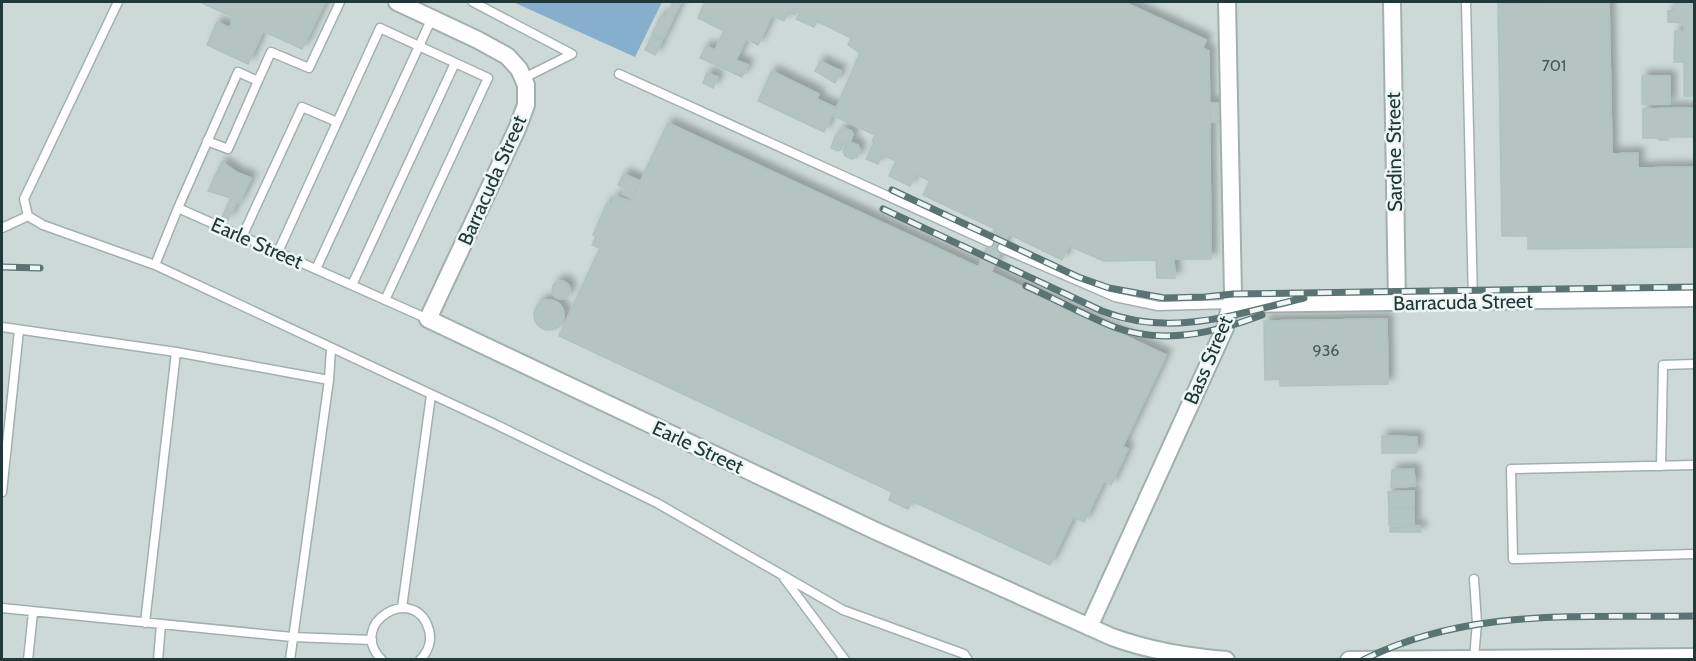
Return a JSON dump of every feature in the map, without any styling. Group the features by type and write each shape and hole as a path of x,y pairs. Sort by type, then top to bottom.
{"street":[{"path":"397,2 507,56 524,78"},
{"name":"Bass Street","path":"1089,627 1225,328 1231,304 1233,268 1227,2"},
{"name":"Sardine Street","path":"1392,2 1397,303"},
{"name":"Barracuda Street","path":"428,319 517,129 526,105 524,78"},
{"name":"Barracuda Street","path":"1231,304 1695,298"},
{"name":"Earle Street","path":"428,319 878,532 1089,627 1143,648 1183,656 1226,660"},
{"path":"1349,660 1695,657"}],"lane":[{"path":"118,2 24,199 28,216 43,225 155,266 495,424 657,503 843,610 964,654 968,660"},
{"path":"207,141 228,149 271,52 309,68 340,2"},
{"path":"473,2 572,54 524,78"},
{"path":"1466,2 1473,302"},
{"path":"316,269 432,18"},
{"path":"278,252 380,28 488,78 386,300"},
{"path":"352,285 455,63"},
{"path":"155,266 237,72 258,81"},
{"path":"618,74 989,242"},
{"path":"242,237 302,107 337,122"},
{"name":"Earle Street","path":"178,208 428,319"},
{"path":"2,228 28,216"},
{"path":"1002,248 1115,297 1158,306 1231,304"},
{"path":"2,327 176,352 329,380"},
{"path":"2,492 19,330"},
{"path":"290,660 329,380 331,349"},
{"path":"145,623 176,352"},
{"path":"1661,465 1663,365 1695,364"},
{"path":"402,608 431,395"},
{"path":"1695,465 1511,469 1512,559 1695,554"},
{"path":"782,575 845,660"},
{"path":"1474,579 1476,623 1474,658"},
{"path":"2,608 292,637 372,640"},
{"path":"382,660 372,640 375,624 386,612 402,608 418,613 428,626 430,643 420,660"},
{"path":"28,660 33,612"},
{"path":"158,660 161,624"}],"shaded area":[{"path":"2,2 1694,2 1694,659 2,659"}],"water":[{"path":"513,2 662,2 635,57"}],"building":[{"path":"200,2 325,2 302,49 263,31 248,64 207,45 217,22 230,28 232,19 235,18"},
{"path":"673,2 681,2 663,39 652,34 661,16 665,18"},
{"path":"705,2 1124,2 1206,40 1203,48 1209,51 1211,259 1174,259 1175,278 1157,278 1156,260 1104,261 1069,246 1062,260 1009,234 991,272 1166,355 1123,446 1128,449 1111,485 1104,481 1084,522 1073,517 1050,565 912,501 908,509 889,500 892,492 559,336 600,248 592,245 596,236 593,235 607,203 611,205 615,196 631,201 668,123 978,267 995,229 923,195 930,181 916,174 910,186 889,176 896,161 882,155 878,164 866,159 875,135 832,115 824,132 758,101 772,71 819,94 817,99 836,108 860,53 848,45 851,38 817,21 814,27 796,19 799,13 796,12 795,15 788,12 784,21 772,15 758,45 746,39 736,60 748,65 742,77 700,58 706,46 715,50 724,31 698,18"},
{"path":"1609,2 1612,154 1638,153 1638,168 1694,167 1694,247 1528,249 1528,236 1502,236 1498,4"},
{"path":"1694,2 1694,96 1684,96 1684,62 1674,62 1675,31 1684,31 1684,23 1668,22 1668,11 1676,10 1675,3"},
{"path":"652,36 662,41 655,55 645,50"},
{"path":"820,61 841,71 835,83 815,71"},
{"path":"707,73 718,77 713,88 703,83"},
{"path":"1642,76 1670,76 1670,104 1642,104"},
{"path":"1210,103 1222,103 1222,122 1211,122"},
{"path":"1694,108 1694,137 1668,137 1668,140 1643,138 1643,109"},
{"path":"844,128 852,131 850,142 858,145 860,150 857,157 852,159 845,156 843,151 847,143 845,142 838,151 831,148 835,137"},
{"path":"222,162 238,173 251,178 228,220 222,217 231,198 208,191"},
{"path":"624,174 640,181 632,199 622,194 625,188 618,185"},
{"path":"557,281 565,281 570,286 568,297 557,299 552,294 552,286"},
{"path":"549,300 555,301 563,309 563,321 555,329 549,330 543,329 535,321 534,315 535,309 543,301"},
{"path":"1387,319 1388,384 1280,386 1280,379 1265,380 1264,321"},
{"path":"1382,436 1417,437 1416,453 1382,453"},
{"path":"1414,469 1415,486 1391,487 1392,470"},
{"path":"1414,491 1414,507 1389,507 1388,492"},
{"path":"1389,508 1414,508 1414,524 1389,525"},
{"path":"1420,526 1421,532 1390,532 1390,527"}],"railway":[{"path":"892,190 1078,277 1109,288 1164,298 1233,294 1694,287"},
{"path":"883,209 1102,311 1128,319 1153,323 1203,321 1304,298"},
{"path":"2,267 40,268"},
{"path":"1026,286 1114,327 1151,335 1170,336 1207,331 1262,315"},
{"path":"1363,660 1403,643 1443,631 1484,623 1567,617 1694,616"}]}
